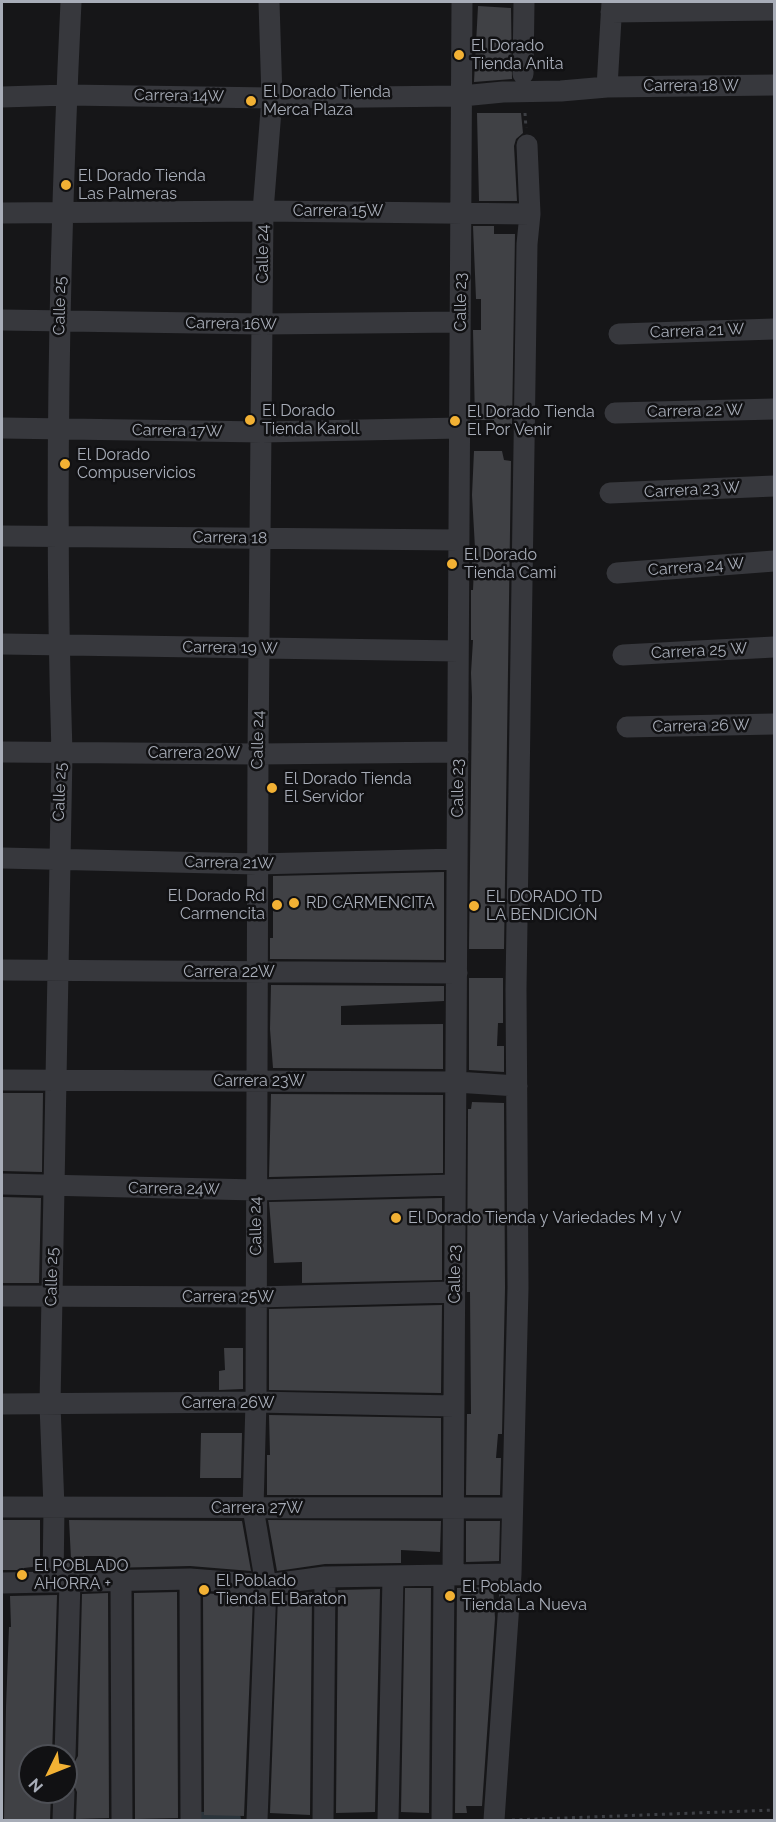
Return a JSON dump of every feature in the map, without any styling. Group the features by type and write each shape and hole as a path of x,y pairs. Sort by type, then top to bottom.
{"street":[{"name":"Calle 25","path":"65,1744 62,1582 54,1507 50,1405 57,1082 58,859 62,753 58,645 60,321 71,2"},
{"name":"Calle 24","path":"256,1821 266,1585 253,1508 257,1297 257,864 263,211 272,98 269,2"},
{"name":"Calle 23","path":"442,1821 448,1575 453,1508 462,2"},
{"path":"523,74 524,2"},
{"path":"607,87 611,7 774,10"},
{"name":"Carrera 18 W","path":"607,87 774,85"},
{"name":"Carrera 14W","path":"2,98 67,94 272,98 462,96 607,87"},
{"path":"494,1821 511,1574 518,1288 517,953 527,256 530,214 527,145"},
{"name":"Carrera 15W","path":"2,213 263,211 530,214"},
{"name":"Carrera 16W","path":"2,320 263,324 460,322"},
{"name":"Carrera 21 W","path":"619,334 774,328"},
{"name":"Carrera 22 W","path":"615,413 774,409"},
{"name":"Carrera 17W","path":"2,428 262,432 460,428"},
{"name":"Carrera 23 W","path":"610,493 774,486"},
{"name":"Carrera 18","path":"2,536 459,540"},
{"name":"Carrera 24 W","path":"617,573 774,561"},
{"name":"Carrera 19 W","path":"2,644 458,651"},
{"name":"Carrera 25 W","path":"623,655 774,647"},
{"name":"Carrera 26 W","path":"627,727 774,724"},
{"name":"Carrera 20W","path":"2,752 258,754 458,752"},
{"name":"Carrera 21W","path":"2,858 257,864 457,859"},
{"name":"Carrera 22W","path":"2,970 457,973"},
{"name":"Carrera 23W","path":"2,1080 456,1082 517,1086"},
{"name":"Carrera 24W","path":"2,1184 256,1190 455,1185"},
{"name":"Carrera 25W","path":"2,1296 257,1297 454,1292"},
{"name":"Carrera 26W","path":"2,1404 256,1402 454,1406"},
{"name":"Carrera 27W","path":"2,1507 512,1508"},
{"path":"2,1583 190,1579 266,1585 325,1577 511,1574"},
{"path":"388,1821 393,1576"},
{"path":"323,1821 325,1577"},
{"path":"190,1579 191,1821"},
{"path":"122,1580 122,1821"},
{"path":"63,1821 64,1804"}],"path":[{"path":"509,1820 774,1810"}],"building":[{"path":"478,6 511,8 512,79 474,82"},
{"path":"477,113 521,113 523,133 516,139 514,146 517,201 479,201"},
{"path":"473,226 494,226 494,234 515,234 512,427 494,427 494,420 475,420 473,330 481,330 481,299 476,299"},
{"path":"474,451 502,451 504,460 511,461 504,949 469,949 473,640 471,640 471,590 473,590 474,567 472,567 472,548 475,548 472,495"},
{"path":"444,872 444,960 270,959 270,938 273,938 273,876"},
{"path":"469,978 503,978 503,1023 498,1023 497,1046 504,1046 504,1072 469,1070"},
{"path":"271,985 444,986 444,1001 341,1006 341,1025 443,1024 443,1069 273,1068 270,1029"},
{"path":"2,1093 43,1093 42,1172 2,1171"},
{"path":"271,1094 443,1095 443,1173 269,1177"},
{"path":"472,1102 504,1103 505,1288 502,1434 498,1434 496,1458 501,1458 500,1495 466,1495 467,1414 471,1414 470,1292 467,1292 468,1109 471,1109"},
{"path":"2,1197 41,1198 39,1283 2,1283"},
{"path":"442,1198 442,1280 302,1283 302,1262 274,1263 269,1202"},
{"path":"442,1305 441,1393 269,1390 269,1309"},
{"path":"224,1348 243,1348 243,1389 219,1390 219,1371 225,1370"},
{"path":"269,1415 441,1418 441,1495 267,1495 267,1455 270,1455"},
{"path":"201,1433 242,1433 241,1478 200,1478"},
{"path":"2,1520 40,1520 40,1566 24,1568 24,1570 2,1570"},
{"path":"69,1520 242,1521 251,1571 190,1566 109,1568 109,1556 84,1556 84,1569 66,1569 66,1559 71,1559"},
{"path":"268,1520 441,1521 440,1552 401,1550 401,1563 325,1564 277,1571"},
{"path":"466,1521 500,1521 499,1561 466,1562"},
{"path":"493,1587 495,1618 482,1806 466,1806 467,1813 455,1813 457,1588"},
{"path":"405,1588 431,1588 429,1813 401,1812"},
{"path":"380,1589 375,1812 336,1813 338,1590"},
{"path":"177,1592 178,1818 135,1819 134,1593"},
{"path":"312,1592 310,1815 270,1813 278,1596"},
{"path":"108,1593 109,1818 76,1819 82,1594"},
{"path":"203,1593 253,1597 244,1816 204,1815"},
{"path":"57,1595 52,1744 18,1744 18,1804 51,1804 50,1821 4,1821 6,1707 9,1627 11,1627 10,1596"}],"waterway":[{"path":"199,1820 233,1819"}],"place":[{"name":"El Dorado Tienda Anita","path":"459,55"},
{"name":"El Dorado Tienda Merca Plaza","path":"251,101"},
{"name":"El Dorado Tienda Las Palmeras","path":"66,185"},
{"name":"El Dorado Tienda Karoll","path":"250,420"},
{"name":"El Dorado Tienda El Por Venir","path":"455,421"},
{"name":"El Dorado Compuservicios","path":"65,464"},
{"name":"El Dorado Tienda Cami","path":"452,564"},
{"name":"El Dorado Tienda El Servidor","path":"272,788"},
{"name":"RD CARMENCITA","path":"294,903"},
{"name":"El Dorado Rd Carmencita","path":"277,905"},
{"name":"EL DORADO TD LA BENDICIÓN","path":"474,906"},
{"name":"El Dorado Tienda y Variedades M y V","path":"396,1218"},
{"name":"El POBLADO AHORRA +","path":"22,1575"},
{"name":"El Poblado Tienda El Baraton","path":"204,1590"},
{"name":"El Poblado Tienda La Nueva","path":"450,1596"}]}
